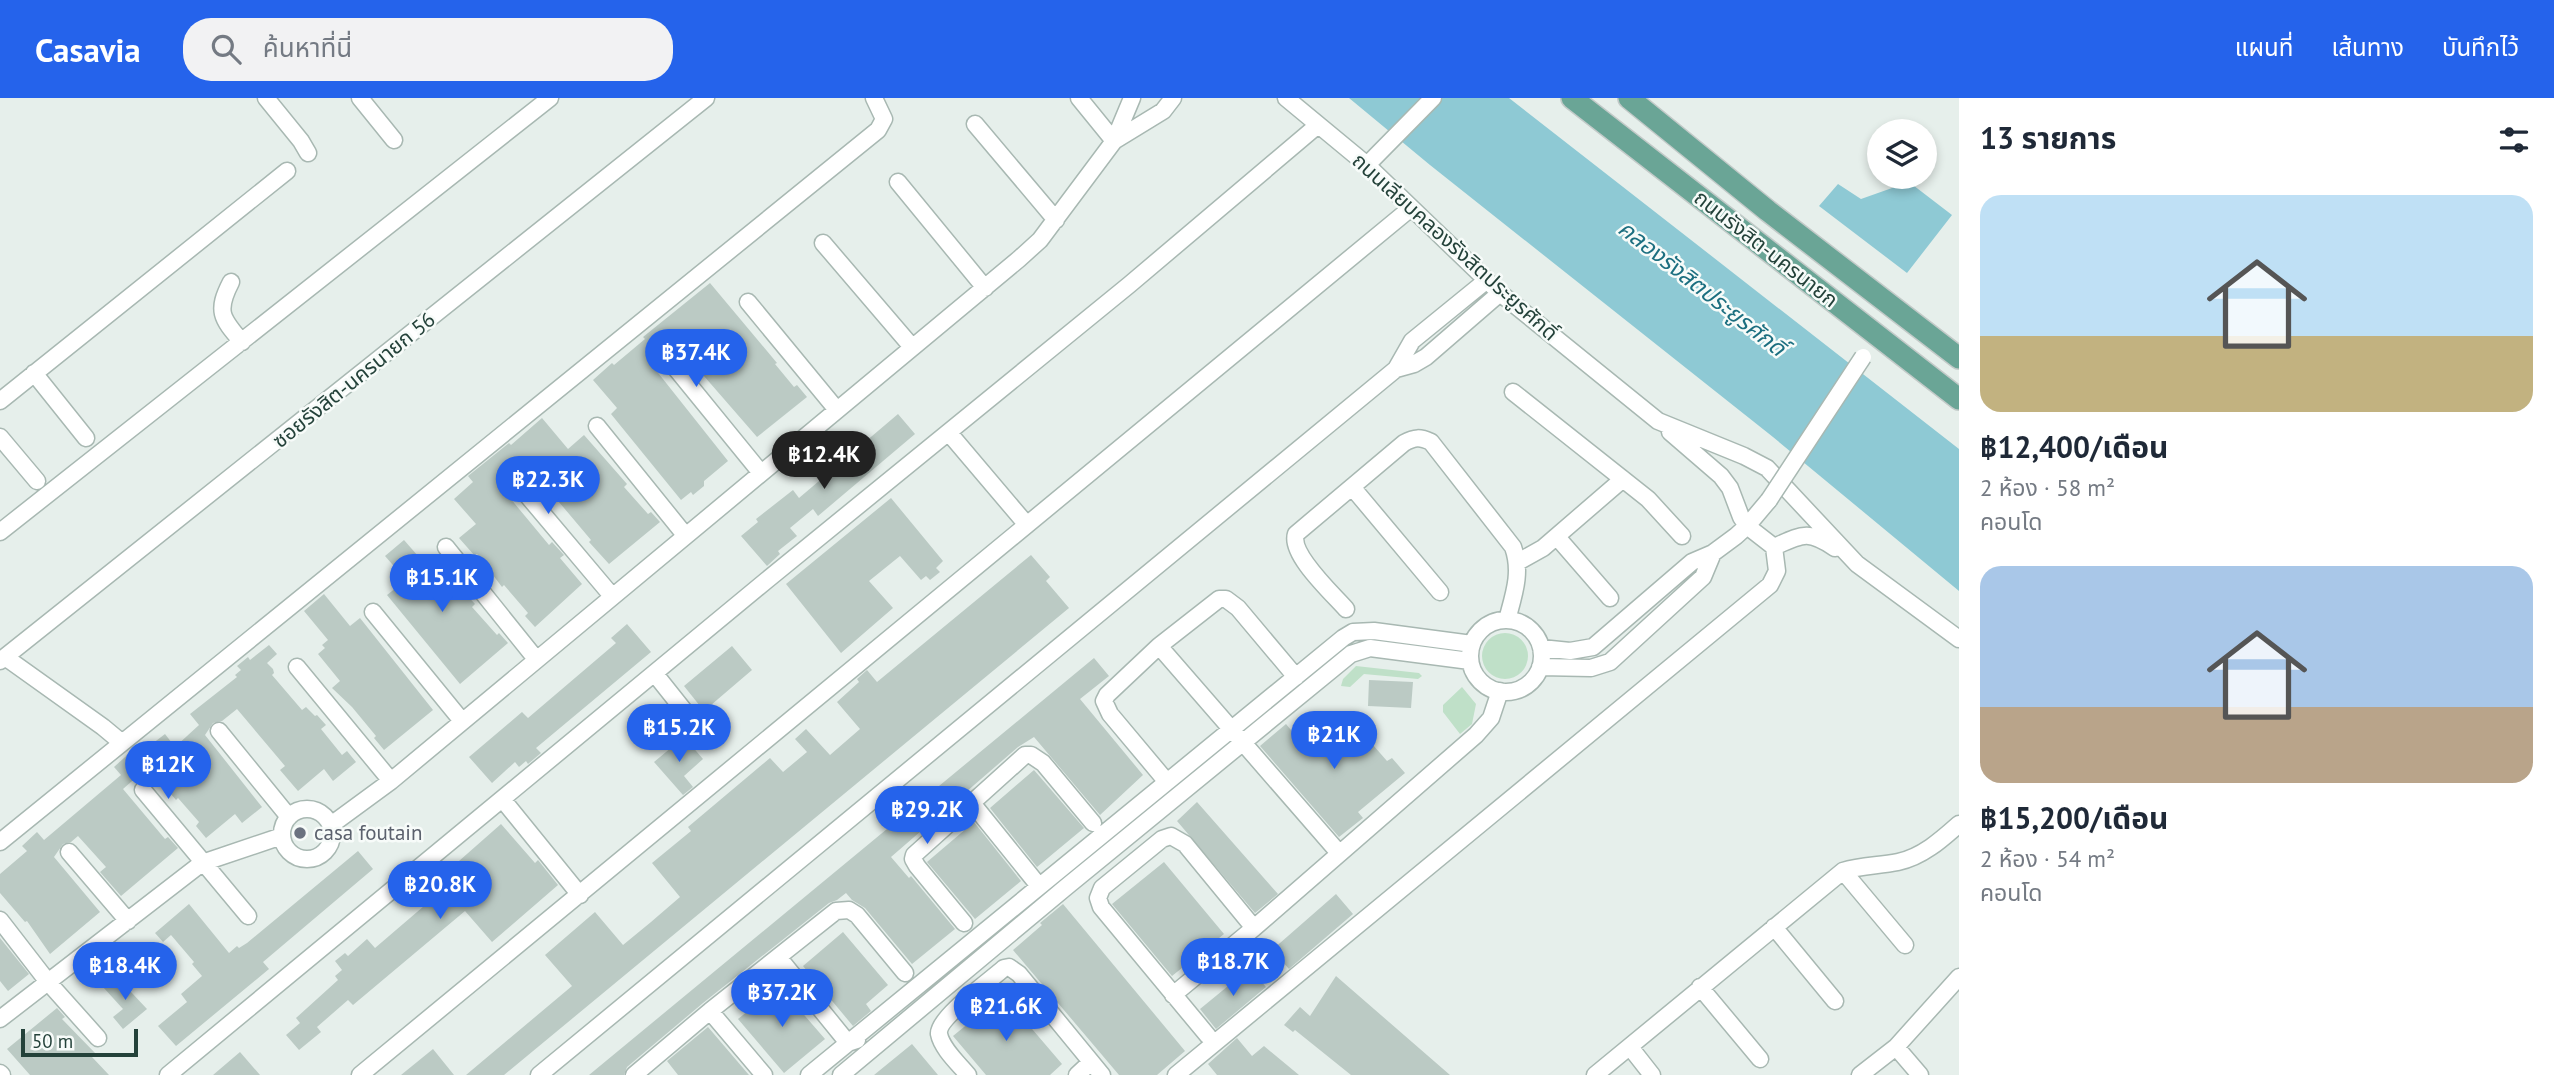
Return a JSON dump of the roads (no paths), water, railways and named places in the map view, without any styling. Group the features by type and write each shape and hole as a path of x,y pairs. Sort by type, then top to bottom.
{"main road":[{"name":"ถนนรังสิต-นครนายก","path":"1572,98 1959,399"},
{"name":"ถนนรังสิต-นครนายก","path":"1629,98 1768,211 1958,357"}],"street":[{"path":"266,98 308,153"},
{"path":"360,98 394,140"},
{"path":"0,532 550,98"},
{"name":"ซอยรังสิต-นครนายก 56","path":"3,659 706,98"},
{"path":"0,842 878,130 884,119 874,98"},
{"path":"1079,98 1114,141"},
{"path":"331,825 391,781 1040,240 1114,141 1132,98"},
{"path":"1114,141 1163,111 1173,98"},
{"name":"ถนนเลียบคลองรังสิตประยูรศักดิ์","path":"1286,98 1367,165 1500,293 1658,421 1767,468 1857,564 1959,639"},
{"path":"1367,165 1433,98"},
{"path":"975,124 1056,220"},
{"path":"167,1075 1129,285 1318,125"},
{"path":"0,401 287,171"},
{"path":"898,182 985,288"},
{"path":"360,1075 1411,208"},
{"path":"823,243 912,347"},
{"path":"539,1075 1396,369 1412,341 1487,280"},
{"path":"231,282 222,300 222,310 225,322 242,342"},
{"path":"1396,369 1426,357 1500,293"},
{"path":"748,302 838,410"},
{"path":"1541,648 1570,651 1593,647 1692,562 1713,553 1747,526 1769,500 1877,336"},
{"path":"673,365 761,472"},
{"path":"34,373 86,438"},
{"path":"1513,392 1648,499 1682,536"},
{"path":"1176,1075 1770,585 1777,571 1774,547 1747,526 1730,488 1721,476 1658,421"},
{"path":"597,426 685,535"},
{"path":"949,433 1027,525"},
{"path":"0,437 37,481"},
{"path":"1346,610 1298,554 1294,540 1296,534 1404,443 1421,437 1431,442 1503,532 1518,562 1518,575 1507,620"},
{"path":"1518,562 1530,557 1557,537 1623,479"},
{"path":"1352,487 1440,592"},
{"path":"521,488 612,596"},
{"path":"1774,547 1798,536 1810,534 1857,564"},
{"path":"1557,537 1610,598"},
{"path":"446,547 536,659"},
{"path":"1540,667 1591,668 1609,662 1703,577 1713,553"},
{"path":"1167,782 1110,714 1104,701 1107,695 1159,646 1219,599 1226,599 1238,608 1296,677"},
{"path":"373,612 462,721"},
{"path":"1507,620 1529,628 1541,648 1540,667 1534,678 1524,687 1500,691 1486,685 1475,675 1470,661 1472,644 1482,628 1507,620"},
{"path":"814,1074 1039,886 1353,632 1374,631 1472,644"},
{"path":"1159,646 1339,853"},
{"path":"841,1075 1341,662 1361,649 1381,649 1470,661"},
{"path":"3,659 121,742"},
{"path":"297,667 391,781"},
{"path":"654,674 690,718"},
{"path":"1173,995 1476,735 1491,719 1500,691"},
{"path":"219,731 289,817"},
{"path":"964,923 913,859 914,855 1025,755 1031,755 1043,763 1093,823"},
{"path":"142,790 248,916"},
{"path":"503,800 580,895"},
{"path":"972,803 1039,886"},
{"path":"312,809 320,812 331,825 331,842 321,855 313,859 296,857 289,852 282,836 282,829 289,817 295,811 312,809"},
{"path":"1595,1075 1843,871 1861,865 1899,862 1920,855 1959,824"},
{"path":"0,1019 202,863 282,836"},
{"path":"1208,1036 1101,907 1098,898 1102,888 1162,839 1171,836 1185,844 1254,928"},
{"path":"69,852 128,921"},
{"path":"1843,871 1905,945"},
{"path":"635,1075 653,1070 710,1012 843,908 857,915 905,973"},
{"path":"0,920 48,982 98,1038"},
{"path":"1774,926 1835,1001"},
{"path":"779,958 848,1043"},
{"path":"968,1075 943,1044 939,1029 942,1022 964,1002 1004,968 1009,967 1019,974 1097,1069 1077,1075"},
{"path":"1860,1075 1896,1047 1958,980"},
{"path":"1700,987 1760,1059"},
{"path":"710,1012 764,1075"},
{"path":"848,1043 895,1029"},
{"path":"1630,1046 1652,1075"},
{"path":"1896,1047 1920,1075"}],"water":[{"name":"คลองรังสิตประยูรศักดิ์","path":"1349,98 1509,98 1959,449 1959,591 1773,437"},
{"path":"1838,184 1861,199 1889,189 1918,189 1952,215 1907,273 1819,206"}],"place":[{"name":"casa foutain","path":"300,833"}]}
